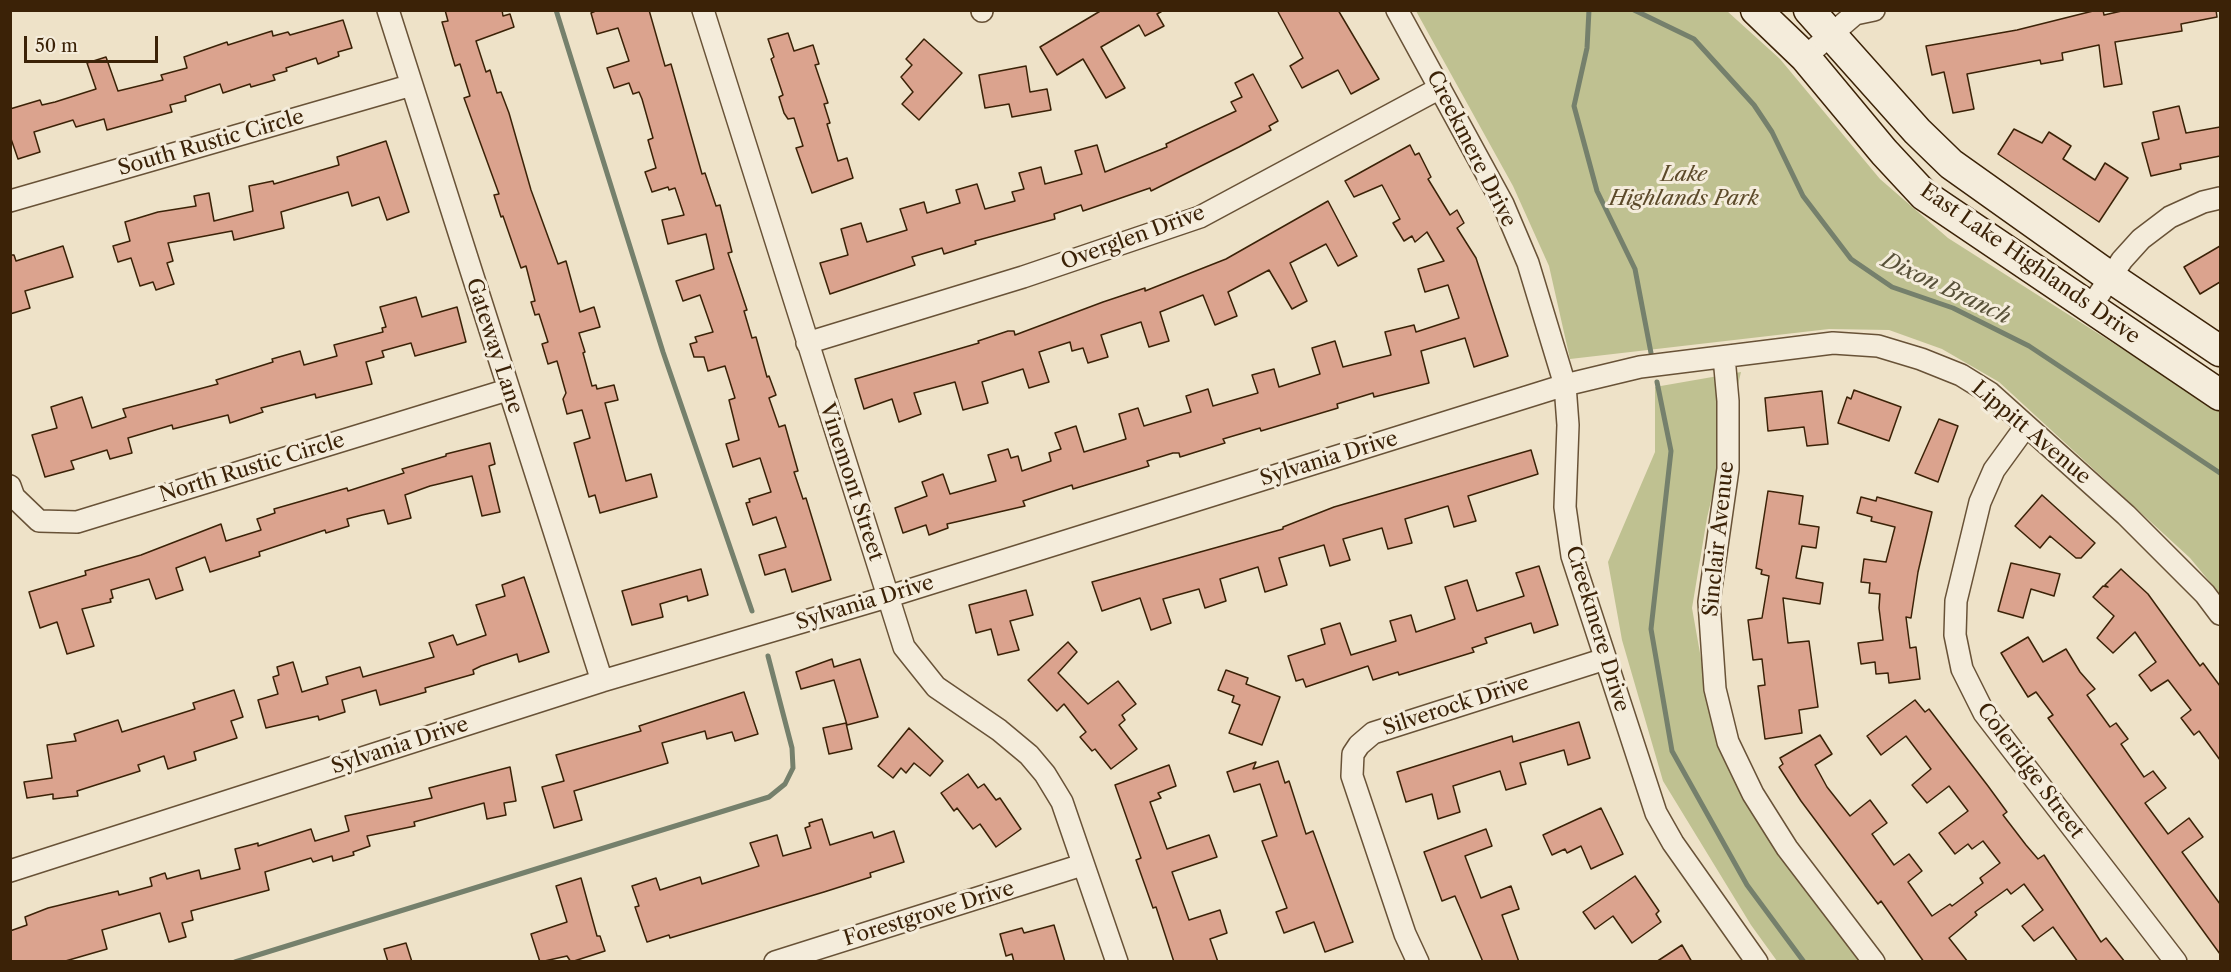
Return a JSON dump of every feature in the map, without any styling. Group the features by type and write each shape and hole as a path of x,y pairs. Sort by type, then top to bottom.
{"main road":[{"name":"East Lake Highlands Drive","path":"1756,10 1805,57 1884,152 1924,195 2220,394"},
{"name":"East Lake Highlands Drive","path":"1809,10 1831,32 1917,132 1951,164 2110,277 2220,351"}],"street":[{"name":"Gateway Lane","path":"388,10 507,390 602,681"},
{"name":"Vinemont Street","path":"703,10 904,647 936,687 999,730 1029,754 1045,774 1062,802 1117,962"},
{"name":"Creekmere Drive","path":"1397,10 1503,204 1528,263 1564,385 1568,425 1565,507 1572,556 1656,813 1673,843 1757,962"},
{"path":"1805,57 1831,32 1855,14 1874,10"},
{"name":"South Rustic Circle","path":"10,201 412,85"},
{"name":"Overglen Drive","path":"807,343 1023,277 1200,217 1440,88"},
{"path":"2090,308 2110,277 2141,239 2170,217 2203,202 2220,198"},
{"name":"Lippitt Avenue","path":"1724,357 1833,343 1878,346 1922,359 1961,375 1990,393 2126,515 2205,594 2220,614"},
{"name":"Sylvania Drive","path":"10,871 602,681 887,597 1564,385 1640,367 1724,357"},
{"name":"Sinclair Avenue","path":"1724,357 1728,401 1728,469 1709,602 1715,689 1720,710 1728,741 1753,794 1787,848 1874,962"},
{"name":"North Rustic Circle","path":"10,486 14,497 39,521 77,522 507,390"},
{"name":"Coleridge Street","path":"2026,426 1994,470 1980,502 1956,601 1955,635 1962,669 1984,713 2176,962"},
{"name":"Silverock Drive","path":"1418,962 1405,934 1352,776 1353,754 1359,745 1373,733 1605,659"},
{"name":"Forestgrove Drive","path":"775,962 1082,865"}],"green space":[{"name":"Lake Highlands Park","path":"1416,11 1727,11 1780,59 1880,179 1948,238 2220,411 2220,594 2190,558 1999,382 1942,349 1889,330 1829,329 1570,359 1549,266 1513,186"},
{"path":"1741,372 1707,518 1692,608 1714,732 1815,888 1866,961 1777,961 1751,925 1663,781 1622,640 1608,562 1655,452 1655,387"}],"building":[{"path":"445,10 502,10 503,16 510,14 514,27 476,41 486,72 490,70 497,93 501,92 509,113 531,190 558,264 566,261 580,312 594,307 600,327 579,333 592,386 596,385 597,389 614,385 618,400 605,403 626,481 651,474 657,497 600,513 595,495 589,497 574,443 590,438 582,410 567,414 563,399 566,393 557,361 548,364 542,344 548,342 539,314 535,315 531,302 535,301 526,266 521,268 503,216 501,217 494,195 499,194 464,98 470,96 460,64 455,66 442,22 448,21"},
{"path":"598,10 649,10 665,66 671,64 702,174 705,173 716,206 720,205 732,252 728,253 747,310 744,311 752,338 756,337 767,377 769,376 776,395 769,398 779,427 785,425 798,471 794,472 803,499 806,498 831,580 792,592 785,569 765,575 759,555 786,547 776,517 753,525 746,503 750,502 749,499 771,492 760,458 733,467 726,444 739,440 729,400 735,398 725,366 708,371 704,357 694,357 690,344 697,342 695,337 713,332 700,295 683,301 676,281 714,269 706,234 668,244 662,220 684,215 675,188 669,190 668,187 652,192 645,172 656,168 648,140 653,138 642,99 639,92 633,94 629,83 614,88 607,68 629,61 618,28 597,34 591,13"},
{"path":"1102,10 1164,10 1157,14 1164,26 1145,36 1139,25 1101,47 1125,88 1106,98 1083,59 1057,75 1040,47"},
{"path":"1277,10 1338,10 1379,79 1351,94 1338,70 1302,88 1290,66 1303,58"},
{"path":"2103,10 2104,15 2126,10 2216,10 2217,17 2181,24 2182,31 2115,42 2122,84 2104,87 2099,45 2062,53 2063,60 2041,64 2040,60 1967,74 1974,109 1953,113 1944,72 1932,75 1926,46 2017,30"},
{"path":"343,20 352,48 338,52 339,56 318,64 316,58 286,68 287,71 273,75 275,80 251,87 250,84 223,93 220,84 185,96 186,101 170,105 172,112 107,130 104,119 76,127 73,120 34,132 40,152 18,159 10,136 10,109 40,100 42,105 55,102 96,89 87,63 106,57 118,91 163,80 161,75 187,68 184,57 227,42 228,45 272,31 273,36 288,32 290,35"},
{"path":"788,33 794,51 813,45 819,64 815,65 828,103 824,104 830,123 827,124 838,161 847,158 853,178 812,193 796,148 803,146 794,118 788,119 779,97 783,95 771,59 774,57 768,39"},
{"path":"924,39 962,73 919,120 902,104 913,92 901,77 912,65 906,59"},
{"path":"1026,66 1030,92 1047,89 1051,110 1012,117 1009,104 985,108 979,75"},
{"path":"1253,74 1278,121 1269,126 1271,130 1239,147 1151,191 1150,188 1083,211 1081,205 1054,214 1055,219 975,241 976,244 944,254 942,248 912,257 915,265 830,294 820,263 848,255 841,229 861,223 867,242 907,230 900,209 924,202 927,213 960,203 956,190 977,184 985,209 1015,201 1012,192 1024,189 1019,173 1041,167 1045,184 1082,174 1075,151 1097,145 1105,172 1167,147 1166,144 1236,111 1231,102 1242,97 1235,83"},
{"path":"2179,106 2186,133 2220,127 2220,156 2180,164 2181,169 2151,176 2142,143 2159,139 2153,112"},
{"path":"2014,129 2042,143 2049,132 2071,146 2063,159 2095,180 2105,163 2128,178 2099,222 1998,154"},
{"path":"386,141 409,212 387,220 379,197 352,206 348,192 281,212 284,228 234,240 232,231 168,243 173,261 167,263 174,284 156,290 153,282 140,286 131,258 118,262 113,246 130,241 125,222 158,212 196,206 194,196 209,193 214,221 253,211 249,186 273,181 274,184 339,165 337,157"},
{"path":"1410,145 1415,155 1419,153 1431,177 1428,179 1450,215 1457,210 1464,223 1457,228 1476,258 1508,356 1474,367 1465,338 1421,351 1429,383 1374,397 1373,393 1337,404 1338,408 1261,431 1260,428 1223,439 1225,443 1180,457 1179,453 1173,453 1147,461 1149,466 1073,489 1072,485 1023,501 1025,506 947,524 948,528 929,535 926,525 903,533 895,508 927,496 922,482 943,474 950,494 996,481 988,455 1008,449 1011,458 1018,456 1022,471 1051,461 1049,453 1061,449 1055,433 1076,426 1084,452 1126,439 1119,414 1138,408 1144,426 1191,412 1186,396 1208,389 1213,406 1258,393 1252,375 1274,369 1279,387 1320,374 1312,348 1335,341 1343,367 1391,355 1385,332 1414,325 1416,332 1459,318 1448,285 1425,292 1418,269 1444,261 1427,232 1415,242 1412,236 1404,241 1393,223 1400,219 1382,185 1354,197 1345,181"},
{"path":"1328,201 1357,256 1338,266 1326,244 1290,263 1307,301 1292,309 1269,270 1228,292 1237,316 1215,325 1203,295 1160,312 1169,341 1149,347 1141,322 1101,335 1108,357 1088,363 1083,348 1072,351 1070,342 1039,352 1049,382 1029,388 1023,369 982,382 988,403 963,410 955,382 914,393 921,414 899,422 892,399 864,409 855,379 979,343 978,341 1008,331 1014,331 1015,335 1103,302 1145,288 1145,291 1226,259"},
{"path":"63,246 73,277 25,291 30,308 10,314 10,255 14,255 16,261"},
{"path":"2220,246 2220,282 2200,294 2184,267"},
{"path":"416,297 422,317 457,307 466,342 415,356 411,343 382,351 384,357 366,362 372,384 316,398 315,394 261,408 263,412 230,423 228,415 173,429 172,425 128,438 132,453 110,459 107,450 71,461 74,469 45,477 32,435 57,428 51,407 82,397 92,428 126,417 123,409 218,384 216,380 273,362 272,359 300,351 304,365 337,356 334,345 383,332 382,328 386,327 380,307"},
{"path":"1854,390 1901,407 1889,441 1838,423 1847,397 1851,399"},
{"path":"1822,391 1828,444 1807,446 1804,427 1768,431 1765,398"},
{"path":"1939,419 1958,426 1938,482 1915,473"},
{"path":"490,443 495,464 489,466 500,512 482,516 472,476 430,486 405,495 411,518 388,524 384,510 347,519 349,526 326,533 325,530 259,552 260,556 210,572 205,557 176,568 183,590 156,599 149,579 111,590 113,598 110,599 111,602 82,609 94,646 67,654 57,622 40,628 29,592 86,575 85,571 141,555 221,524 226,541 261,530 257,519 275,513 274,509 347,488 348,491 404,473 402,469 446,456 446,454"},
{"path":"1531,450 1538,474 1468,496 1476,521 1454,527 1448,506 1405,519 1412,543 1388,549 1382,528 1343,539 1350,560 1330,566 1324,545 1279,558 1287,585 1265,592 1258,567 1220,579 1226,601 1205,608 1199,589 1163,599 1171,623 1151,630 1140,598 1102,611 1092,582 1283,529 1283,527 1334,507"},
{"path":"1768,491 1803,496 1799,524 1819,527 1816,548 1802,546 1796,578 1823,583 1820,604 1783,598 1788,643 1809,641 1818,707 1799,710 1802,733 1765,739 1758,686 1765,685 1762,659 1753,660 1748,620 1762,618 1769,576 1761,574 1762,570 1756,568"},
{"path":"2042,495 2095,543 2081,558 2076,558 2050,536 2040,548 2015,526"},
{"path":"1861,497 1876,501 1877,497 1932,512 1918,572 1911,618 1906,617 1910,648 1916,647 1920,679 1889,683 1888,673 1876,674 1875,662 1861,664 1858,643 1883,640 1879,608 1880,594 1869,593 1870,583 1861,582 1864,559 1886,562 1895,527 1871,521 1872,517 1857,513"},
{"path":"2011,563 2060,574 2054,596 2031,589 2023,618 1998,611"},
{"path":"1539,566 1558,625 1534,633 1531,623 1485,638 1487,643 1472,648 1474,652 1399,675 1398,672 1373,680 1368,666 1306,687 1303,679 1296,681 1288,656 1325,644 1321,629 1340,623 1351,655 1396,641 1390,621 1411,615 1416,632 1455,619 1445,587 1467,580 1477,611 1524,596 1516,573"},
{"path":"701,569 708,595 688,601 687,596 660,604 663,617 632,625 622,591"},
{"path":"2121,569 2148,594 2200,666 2203,663 2220,686 2220,760 2199,731 2194,735 2181,718 2191,710 2168,680 2151,691 2139,675 2156,662 2135,632 2113,653 2097,638 2114,616 2093,597 2103,586 2108,587 2105,585"},
{"path":"524,577 549,652 519,662 517,654 481,666 473,670 474,674 425,688 426,692 380,705 376,690 342,700 345,712 319,720 318,716 266,728 258,700 278,694 273,677 279,675 277,667 293,662 302,692 328,684 326,677 360,667 363,677 434,657 429,643 453,635 457,645 486,635 476,605 505,596 502,585"},
{"path":"1026,590 1033,615 1010,621 1019,650 998,655 991,629 976,633 969,605"},
{"path":"2028,637 2043,662 2066,649 2080,672 2095,689 2087,695 2110,727 2116,723 2128,739 2121,744 2144,777 2153,771 2166,788 2145,803 2168,834 2189,818 2203,837 2182,852 2220,904 2220,954 2048,718 2053,715 2036,692 2028,697 2013,673 2001,653"},
{"path":"1068,642 1077,652 1058,673 1088,704 1118,681 1136,704 1122,715 1125,720 1119,725 1137,749 1111,769 1095,749 1092,751 1080,737 1086,732 1064,704 1057,711 1028,680"},
{"path":"832,659 834,667 860,659 878,717 847,725 834,680 801,689 796,672"},
{"path":"1226,670 1248,678 1246,684 1280,697 1262,745 1229,733 1240,705 1232,702 1234,696 1218,690"},
{"path":"234,690 243,717 231,721 237,738 194,752 196,760 168,769 164,756 138,765 140,771 77,791 78,796 53,799 53,794 27,798 24,782 52,778 47,745 76,741 74,734 118,720 122,732 195,709 193,703"},
{"path":"744,692 758,734 735,741 732,732 707,739 705,731 662,743 668,763 574,791 582,820 554,828 542,787 564,781 556,755 641,731 639,726"},
{"path":"1915,700 1925,712 1929,709 1988,786 2007,812 2003,815 2026,845 2038,859 2044,855 2101,942 2106,938 2125,962 2078,962 2053,927 2034,941 2022,926 2043,910 2024,884 2011,894 2007,889 1975,912 1977,915 1949,938 1968,962 1924,962 1881,901 1878,904 1801,801 1779,767 1783,764 1780,758 1820,735 1832,754 1815,765 1827,787 1850,816 1870,800 1887,823 1872,834 1894,865 1909,854 1922,871 1908,882 1932,916 1950,904 1952,906 1983,883 1980,878 2000,863 1983,841 1972,849 1968,844 1955,854 1939,833 1968,811 1949,786 1927,803 1912,785 1931,769 1906,736 1881,755 1867,736"},
{"path":"1579,722 1590,758 1568,765 1564,750 1520,763 1526,784 1506,790 1500,771 1453,786 1460,812 1438,819 1432,794 1406,802 1397,772 1512,736 1513,742"},
{"path":"846,723 852,749 829,754 823,728"},
{"path":"909,728 943,761 930,776 914,763 906,773 901,768 893,778 878,766"},
{"path":"1278,761 1285,783 1289,781 1306,834 1313,831 1353,942 1325,952 1314,922 1284,933 1276,912 1287,908 1262,841 1277,836 1260,784 1234,792 1227,772 1256,762 1253,769"},
{"path":"1169,765 1176,786 1158,793 1161,798 1150,802 1167,849 1209,835 1217,857 1172,872 1189,920 1220,910 1227,933 1210,939 1218,962 1174,962 1156,907 1153,908 1136,860 1141,858 1115,785"},
{"path":"510,767 516,801 504,803 506,815 487,819 484,803 414,822 415,826 367,836 370,846 353,852 354,855 333,861 332,856 313,862 311,858 265,872 269,890 191,911 193,920 182,923 186,937 169,942 160,913 102,930 107,949 62,962 10,962 10,931 27,925 25,917 48,908 118,891 119,895 152,886 150,878 165,873 167,879 199,870 201,879 240,869 235,849 258,843 258,846 311,829 315,841 349,831 345,816 432,798 429,788"},
{"path":"968,774 978,788 984,784 996,800 1000,798 1021,829 996,847 980,824 973,829 957,808 954,811 941,793"},
{"path":"1601,808 1623,854 1591,869 1581,846 1567,853 1565,849 1552,855 1543,835"},
{"path":"822,819 830,845 872,832 874,838 894,831 904,862 870,873 871,877 824,892 670,938 669,935 647,942 635,907 639,906 632,886 656,878 660,890 700,877 702,884 759,866 750,843 777,835 783,856 811,848 805,828 810,826 809,823"},
{"path":"1486,829 1492,846 1465,856 1481,898 1511,886 1519,909 1502,915 1519,962 1483,962 1455,896 1442,901 1424,852"},
{"path":"1635,876 1659,911 1656,914 1661,922 1632,943 1613,916 1595,929 1583,912"},
{"path":"581,878 597,936 600,936 605,951 571,962 567,956 540,962 531,934 567,922 556,886"},
{"path":"1054,925 1065,962 1014,962 1012,954 1006,956 1000,934 1022,928 1024,933"},
{"path":"406,943 412,962 388,962 384,949"},
{"path":"1682,945 1692,962 1656,962"}],"waterway":[{"path":"556,10 663,352 752,611"},
{"path":"1589,10 1587,48 1574,106 1597,191 1635,269 1651,353"},
{"name":"Dixon Branch","path":"1634,10 1694,39 1754,105 1772,132 1803,196 1851,259 1892,287 1953,308 2029,346 2220,473"},
{"path":"1657,382 1671,451 1651,629 1672,751 1747,885 1804,962"},
{"path":"235,962 769,797 785,784 793,768 792,748 768,656"}]}
